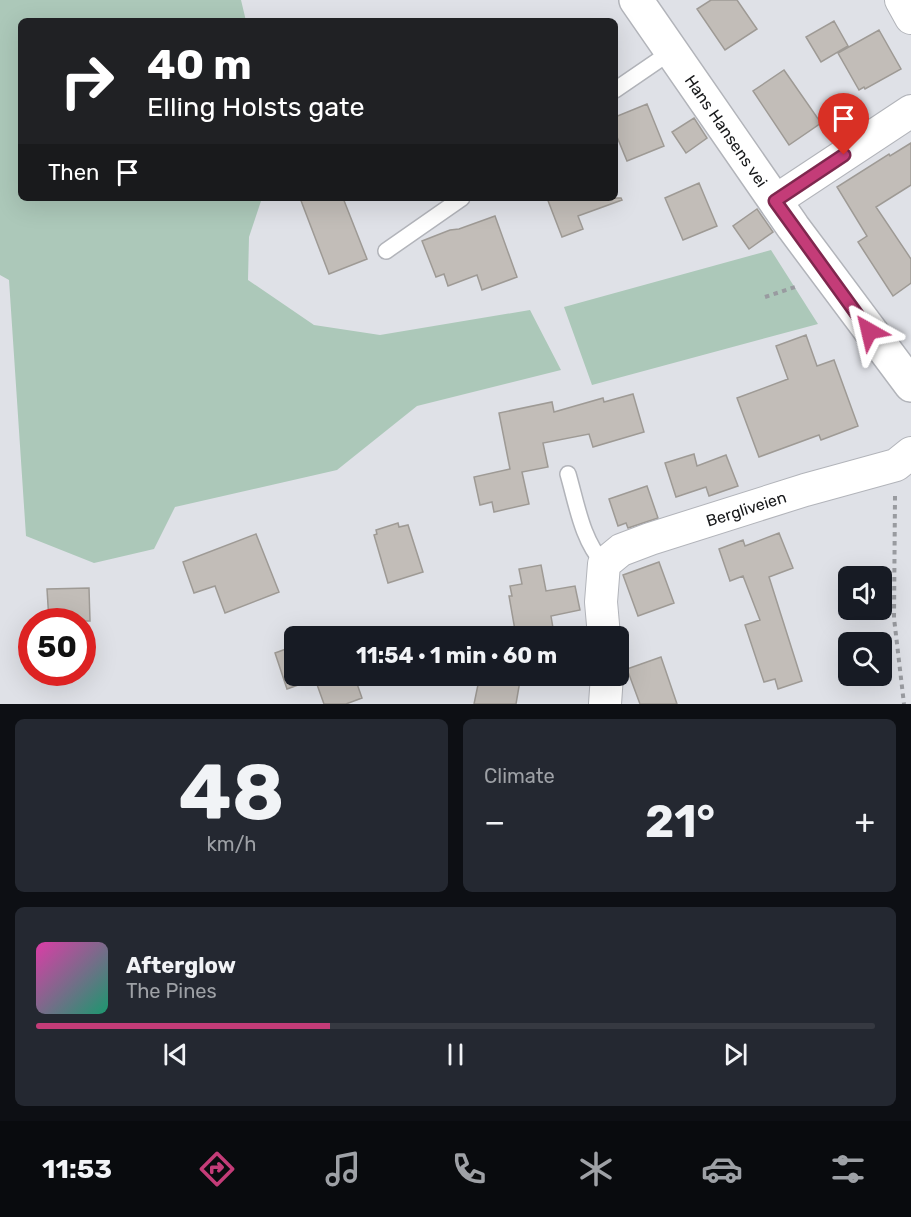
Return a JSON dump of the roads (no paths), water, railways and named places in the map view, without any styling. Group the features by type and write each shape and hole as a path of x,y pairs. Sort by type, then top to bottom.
{"main road":[{"name":"Hans Hansens vei","path":"636,0 842,295 911,385"}],"street":[{"path":"901,0 911,18"},
{"path":"775,201 911,111"},
{"name":"Bergliveien","path":"604,564 621,550 650,539 903,459"},
{"path":"603,626 601,602 604,564"},
{"path":"605,704 606,686"}],"lane":[{"path":"618,88 672,51"},
{"path":"386,251 458,201"},
{"path":"568,474 587,539 593,552 604,564"}]}
